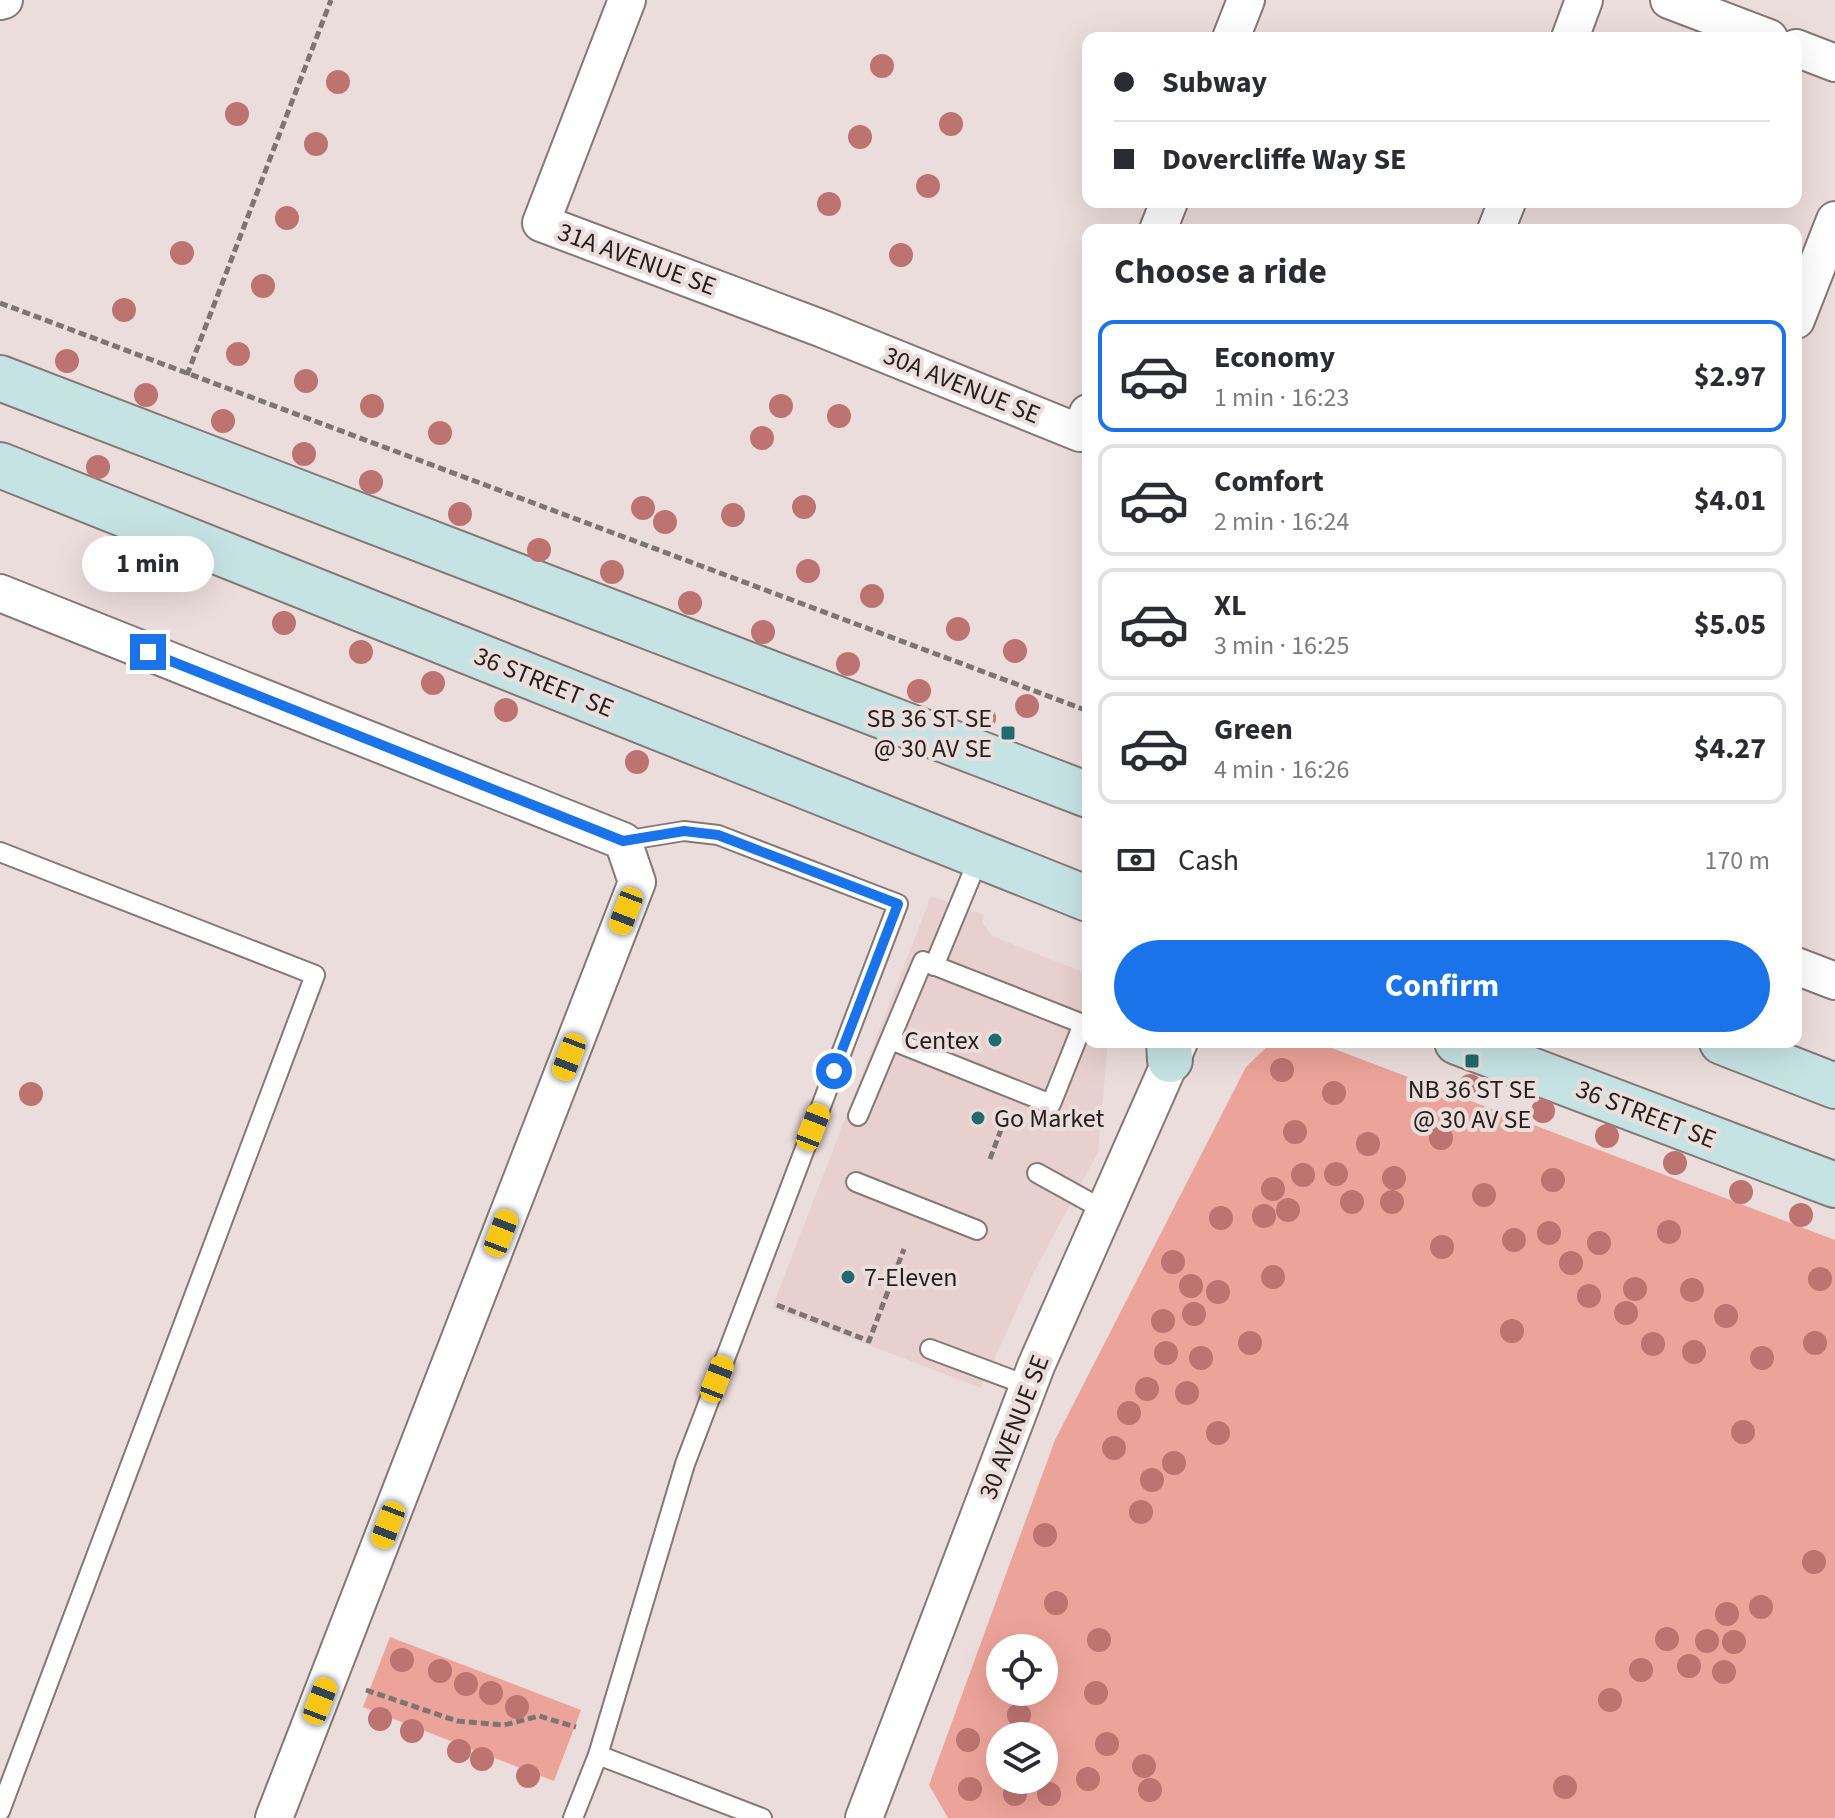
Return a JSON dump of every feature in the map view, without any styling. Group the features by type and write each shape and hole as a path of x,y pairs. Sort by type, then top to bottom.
{"main road":[{"path":"0,378 1082,793"},
{"name":"36 STREET SE","path":"0,465 980,855 1081,899"},
{"name":"36 STREET SE","path":"1473,1048 1835,1185"},
{"path":"1737,1048 1835,1086"}],"street":[{"name":"31A AVENUE SE","path":"627,0 541,223 823,329"},
{"path":"1233,32 1246,0"},
{"path":"1572,32 1584,0"},
{"path":"1669,0 1753,32"},
{"path":"1802,50 1835,63"},
{"path":"1802,305 1835,220"},
{"name":"30A AVENUE SE","path":"823,329 1080,433 1082,428"},
{"path":"0,593 623,841 637,882 274,1818"},
{"path":"1802,968 1835,981"},
{"name":"30 AVENUE SE","path":"864,1818 1029,1386 1172,1048"}],"lane":[{"path":"573,1818 600,1746 685,1464 898,904 718,835 684,831 623,841"},
{"path":"0,852 315,975 0,1811"},
{"path":"934,966 980,855"},
{"path":"858,1116 893,1041 923,961 978,991 1024,1010 1082,1024"},
{"path":"893,1041 952,1056 999,1075 1051,1104 1082,1026"},
{"path":"1037,1173 1104,1210"},
{"path":"856,1182 977,1230"},
{"path":"930,1349 1029,1386"},
{"path":"600,1746 762,1818"}],"path":[{"path":"187,375 331,0"},
{"path":"0,303 1082,709"},
{"path":"774,1304 869,1341 904,1249"},
{"path":"366,1690 457,1721 504,1725 539,1716 600,1746"}],"shaded area":[{"path":"931,896 984,915 982,922 992,936 1082,972 1082,1048 1107,1048 1098,1152 1033,1274 981,1388 772,1308"},
{"path":"1266,1048 1332,1048 1835,1240 1835,1818 948,1818 929,1785 1055,1440 1246,1067"},
{"path":"390,1637 581,1710 554,1781 363,1707"}],"place":[{"name":"SB 36 ST SE @ 30 AV SE","path":"1008,733"},
{"name":"Centex","path":"995,1040"},
{"name":"NB 36 ST SE @ 30 AV SE","path":"1472,1061"},
{"name":"Go Market","path":"978,1118"},
{"name":"7-Eleven","path":"848,1277"}],"route":[{"path":"148,652 623,841 684,831 718,835 898,904 834,1071"}]}
